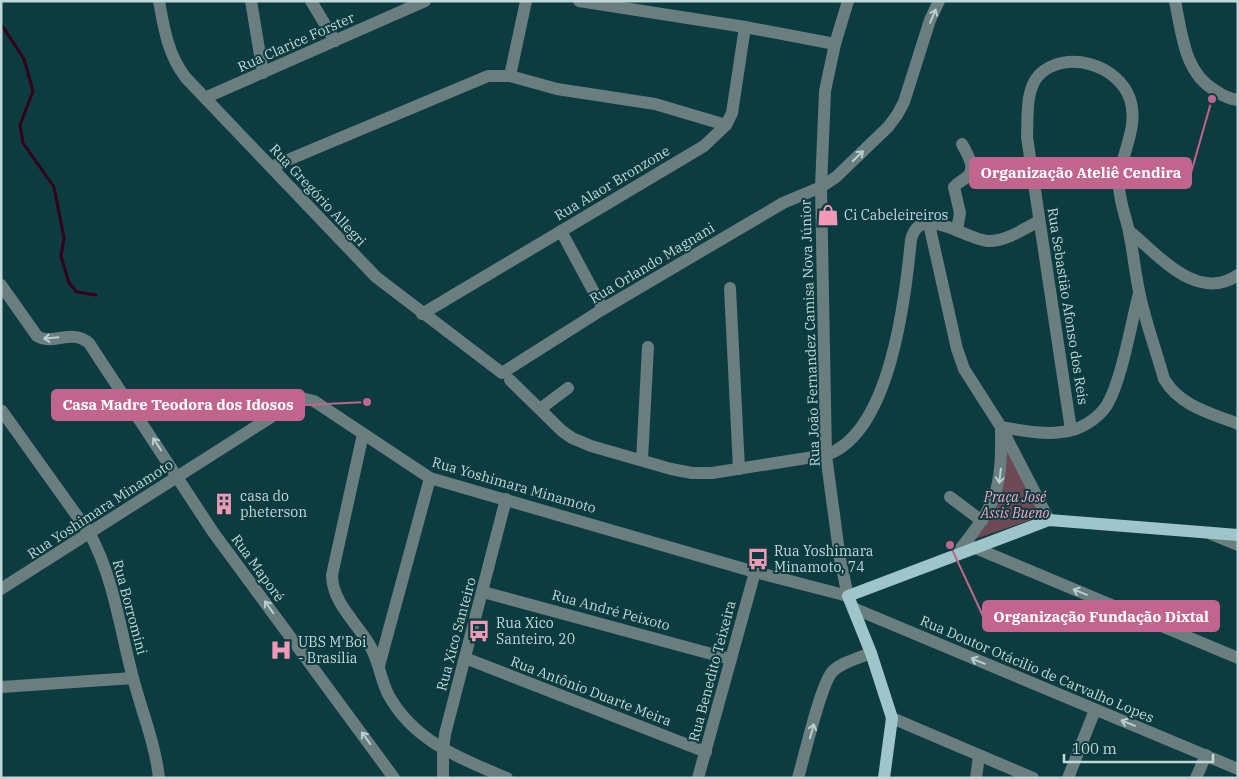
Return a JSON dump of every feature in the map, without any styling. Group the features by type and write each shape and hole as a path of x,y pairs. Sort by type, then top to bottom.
{"main road":[{"path":"848,596 865,591 956,553 1050,520 1238,535"},
{"name":"Rua João Fernandez Camisa Nova Júnior","path":"848,596 871,653 892,718 884,778"}],"street":[{"name":"Rua Gregório Allegri","path":"159,1 170,52 177,66 271,167 376,277 422,314 506,376 562,431 572,438 591,446 692,473 739,469 826,455"},
{"path":"251,1 263,73"},
{"path":"311,1 335,41"},
{"name":"Rua Clarice Forster","path":"207,97 425,1"},
{"path":"510,76 526,1"},
{"path":"579,1 650,7 835,44"},
{"name":"Rua João Fernandez Camisa Nova Júnior","path":"848,1 835,44 823,112 821,187 826,455 840,559 848,596"},
{"name":"Rua Orlando Magnani","path":"506,376 603,309 783,203 821,187 842,171 888,128 897,115 904,102 930,20 939,1"},
{"path":"1175,1 1190,64 1210,88 1224,96 1238,100"},
{"name":"Rua Alaor Bronzone","path":"422,314 704,146 726,125 735,103 745,27"},
{"name":"Rua Sebastião Afonso dos Reis","path":"1072,430 1027,137 1028,103 1040,74 1048,69 1066,64 1088,64 1100,67 1120,80 1132,107 1131,135 1122,166 1119,185 1139,292 1164,379 1171,391 1186,402 1238,424"},
{"path":"271,167 481,77 510,76 557,89 655,104 726,125"},
{"path":"957,230 960,213 954,187 968,176 971,170 969,159 962,144"},
{"path":"826,455 836,452 846,444 875,404 886,376 903,314 912,234 921,226 940,224 975,239 995,241 1039,221"},
{"path":"929,224 957,349 964,370 1001,427 1050,520"},
{"path":"560,231 603,309"},
{"path":"1129,231 1172,267 1198,283 1222,284 1238,275"},
{"name":"Rua Maporé","path":"1,285 38,336 44,339 78,336 89,343 179,477 213,532 394,778"},
{"path":"730,288 739,469"},
{"path":"1001,427 1051,433 1072,430 1088,423 1098,415 1110,399 1139,292"},
{"path":"642,460 648,347"},
{"path":"540,409 568,388"},
{"name":"Rua Yoshimara Minamoto","path":"1,589 179,477 294,400 301,398 314,401 430,478 755,572 848,596"},
{"name":"Rua Borromini","path":"2,411 90,534 100,553 115,599 133,678 154,747 160,778"},
{"path":"956,553 982,521 992,505 1000,478 1001,427"},
{"path":"363,434 332,575 334,593 370,644 389,695 397,707 426,738 443,750 507,778"},
{"path":"379,666 430,478"},
{"path":"950,497 982,521"},
{"name":"Rua Xico Santeiro","path":"443,778 443,750 506,499"},
{"path":"1204,531 1238,545"},
{"path":"974,548 1238,658"},
{"name":"Rua Benedito Teixeira","path":"698,778 755,572"},
{"name":"Rua André Peixoto","path":"483,592 730,659"},
{"name":"Rua Doutor Otácilio de Carvalho Lopes","path":"853,608 1238,769"},
{"path":"798,778 824,687 831,673 842,665 871,653"},
{"name":"Rua Antônio Duarte Meira","path":"465,658 706,752"},
{"path":"2,687 133,678"},
{"path":"1068,778 1095,710"},
{"path":"892,718 1033,778"},
{"path":"1196,778 1206,755"},
{"path":"976,778 979,756"}],"green space":[{"name":"Praça José Assis Bueno","path":"1005,442 1042,516 975,539"}],"waterway":[{"path":"1,24 24,59 33,91 20,125 23,143 54,187 64,238 61,256 69,283 77,292 96,295"}],"place":[{"name":"Organização Ateliê Cendira","path":"1212,99"},
{"name":"Ci Cabeleireiros","path":"828,215"},
{"name":"Casa Madre Teodora dos Idosos","path":"367,402"},
{"name":"casa do pheterson","path":"224,504"},
{"name":"Organização Fundação Dixtal","path":"950,545"},
{"name":"Rua Yoshimara Minamoto, 74","path":"758,559"},
{"name":"Rua Xico Santeiro, 20","path":"479,631"},
{"name":"UBS M'Boi - Brasília","path":"281,650"}]}
